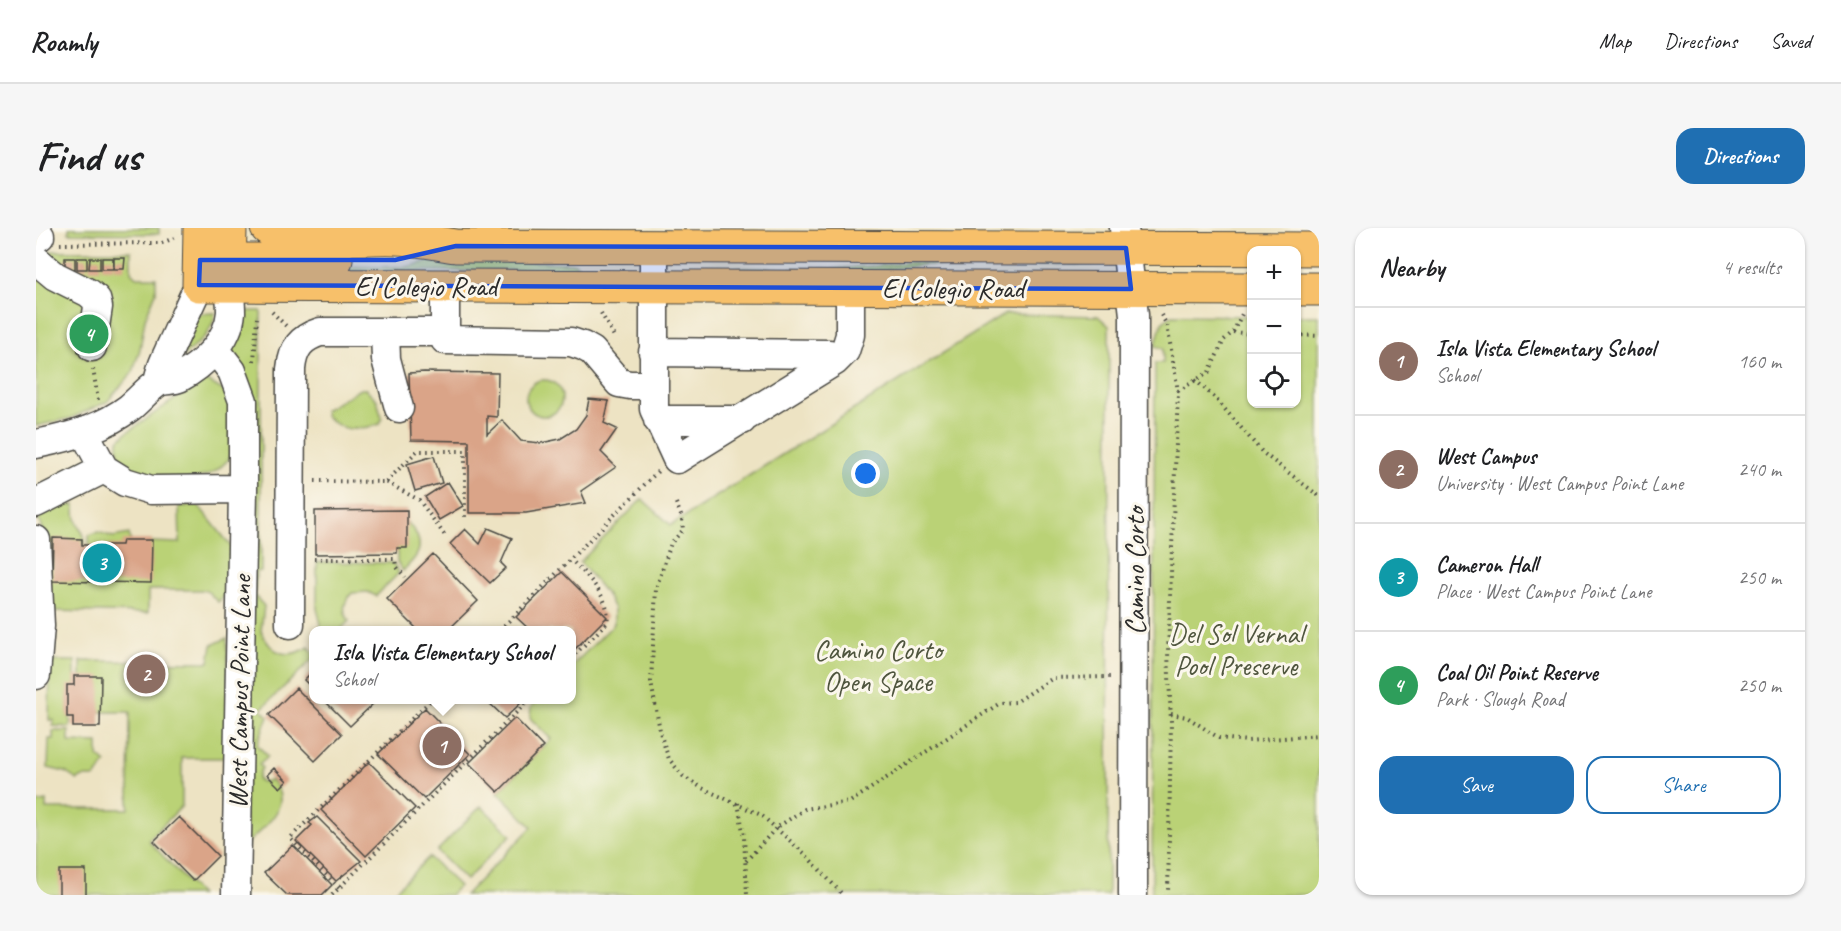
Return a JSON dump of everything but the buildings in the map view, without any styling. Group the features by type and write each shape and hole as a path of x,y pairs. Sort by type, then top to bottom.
{"main road":[{"name":"El Colegio Road","path":"267,228 278,234 300,238 456,237 654,246 1125,238 1319,249"},
{"name":"El Colegio Road","path":"209,255 396,260 456,237"},
{"name":"El Colegio Road","path":"209,255 445,286 1131,288 1247,300"},
{"path":"1301,289 1319,289"}],"street":[{"name":"Camino Corto","path":"1125,238 1134,315 1133,895"},
{"path":"37,244 55,276 89,293 96,299 98,308 92,347"},
{"path":"654,246 654,409 677,459 835,362 845,351 850,335 850,287"},
{"path":"36,444 84,432 129,408 158,382 177,379 215,349 226,333 231,314 209,255"},
{"path":"158,382 161,364 171,348 209,255"},
{"path":"445,286 445,340 571,342 592,351 619,383 654,385"},
{"path":"290,624 292,358 301,341 307,336 320,332 445,332"},
{"path":"385,332 386,359 399,408"},
{"name":"West Campus Point Lane","path":"215,349 232,371 243,401 236,895"},
{"path":"654,352 829,354 835,362"},
{"path":"658,420 742,420"},
{"path":"84,432 104,470 125,482 151,490 243,489"},
{"path":"36,503 104,470"},
{"path":"36,540 38,611 36,675"}],"path":[{"path":"37,244 162,243 209,255"},
{"path":"1178,391 1209,372 1224,340 1233,332 1247,300"},
{"path":"267,308 291,331"},
{"path":"1161,315 1167,325 1178,391 1168,652 1171,714 1168,895"},
{"path":"1233,332 1247,334"},
{"path":"1301,336 1319,336"},
{"path":"92,347 93,374 98,401"},
{"path":"1195,380 1216,399 1263,453 1319,496"},
{"path":"386,482 417,451 465,451 465,517"},
{"path":"504,626 658,471 677,459"},
{"path":"314,482 386,482 419,500 446,537"},
{"path":"676,503 682,518 683,530 671,543 656,589 651,682 655,708 669,759 682,776 702,788 761,815 805,854 843,895"},
{"path":"313,559 395,559 396,566 405,577"},
{"path":"571,560 586,575 608,609 607,622 576,653"},
{"path":"746,861 776,828 805,809 850,802 1000,703 1016,702 1053,678 1113,676"},
{"path":"339,888 290,838 425,704"},
{"path":"332,895 524,704"},
{"path":"1171,714 1187,717 1219,738 1248,741 1319,735"},
{"path":"738,803 744,837 747,895"}],"highlighted area":[{"path":"456,246 1126,248 1131,289 445,286 199,285 200,260 395,260"}],"green space":[{"path":"69,228 159,228 159,234 69,233"},
{"path":"36,251 131,251 131,272 136,277 156,277 156,292 145,319 133,372 107,402 71,418 36,426"},
{"path":"439,259 575,263 578,266 575,270 300,272 300,266 406,267"},
{"path":"910,262 1094,264 923,265 866,272 682,271 683,268 830,269"},
{"path":"246,311 261,311 261,571 256,572 255,596 264,606 261,631 270,645 280,652 294,653 309,647 309,663 261,709 268,716 257,745 268,756 259,764 262,768 258,780 262,782 271,780 278,789 279,807 268,823 246,844 232,347 242,315"},
{"path":"215,313 207,333 181,358 192,314"},
{"name":"Camino Corto Open Space","path":"1005,314 1098,316 1109,326 1108,895 465,895 532,827 498,792 551,739 530,718 531,707 534,704 576,704 576,662 614,624 614,609 607,595 580,562 642,499 671,525"},
{"name":"Del Sol Vernal Pool Preserve","path":"1172,315 1247,316 1247,408 1301,408 1301,316 1319,316 1319,895 1152,895 1155,363 1163,363 1163,348 1155,346 1162,323"},
{"path":"204,379 234,397 230,458 216,471 194,478 180,479 151,476 138,472 120,459 118,441 126,433"},
{"path":"544,380 556,386 562,398 556,410 544,416 532,410 526,398 532,386"},
{"path":"360,389 366,389 377,400 382,419 380,424 351,429 332,422 325,416 325,410"},
{"path":"49,505 75,505 76,520 85,540 85,548 55,578 149,542 180,543 179,506 198,505 235,551 235,585 218,602 206,590 148,590 148,613 51,611 43,533 37,513"},
{"path":"397,519 411,526 419,542 417,555 403,571 397,562"},
{"path":"98,532 113,537 129,534 131,543 124,549 89,548 89,535"},
{"path":"317,562 393,563 399,573 376,596 368,592 352,593 344,607 349,621 344,626 321,626 317,609"},
{"path":"227,638 231,758 182,758 182,806 148,840 200,895 36,895 36,803 46,801 46,809 129,809 130,712 98,712 81,678 81,661 209,662 212,645"},
{"path":"50,661 75,661 75,689 70,689 70,727 53,726 54,720 49,720"},
{"path":"53,731 69,731 69,742 98,743 98,756 106,763 95,777 83,777 77,780 65,772 48,768 49,739 53,739"},
{"path":"481,806 511,835 466,880 437,851"},
{"path":"429,857 459,886 450,895 391,895"}],"place":[{"name":"Coal Oil Point Reserve","path":"89,334"},
{"name":"Cameron Hall","path":"102,563"},
{"name":"West Campus","path":"146,674"},
{"name":"Isla Vista Elementary School","path":"442,746"}]}
